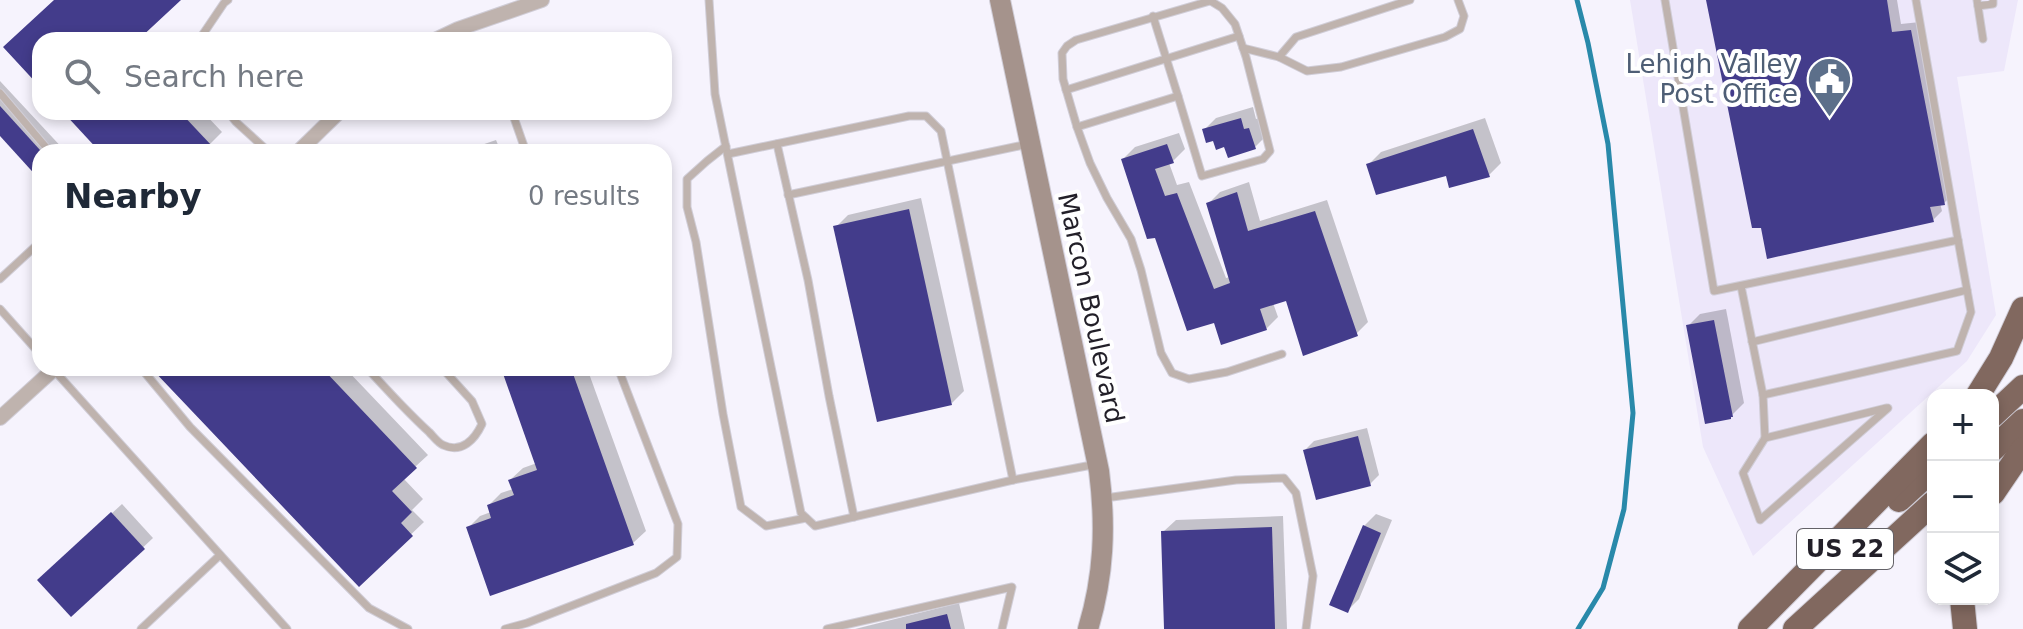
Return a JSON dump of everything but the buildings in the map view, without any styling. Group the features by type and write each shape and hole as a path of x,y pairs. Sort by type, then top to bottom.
{"highway":[{"path":"1982,389 2006,349 2023,309"},
{"path":"1999,409 2023,387"},
{"path":"1999,443 2023,421"},
{"path":"1999,484 2023,449"},
{"path":"1750,629 1927,450"},
{"name":"US 22","path":"1758,629 1927,474"},
{"name":"US 22","path":"1795,629 1927,508"},
{"path":"1963,605 1965,629"}],"street":[{"path":"452,32 542,0"},
{"name":"Marcon Boulevard","path":"1000,0 1102,498 1104,538 1101,572 1088,629"},
{"path":"306,144 331,120"},
{"path":"0,418 45,376"}],"lane":[{"path":"204,32 228,0"},
{"path":"709,0 715,94 801,513 815,526 1013,480 1097,464"},
{"path":"1279,57 1296,37 1410,0"},
{"path":"1243,48 1279,57 1307,71 1341,67 1445,37 1460,29 1464,16 1458,0"},
{"path":"1665,0 1714,291 1958,240"},
{"path":"1763,395 1957,351 1971,312 1916,0"},
{"path":"1983,39 1978,3 1993,4 1993,0"},
{"path":"1153,16 1202,176 1263,159 1270,151 1235,24 1222,8 1210,1 1153,16 1076,40 1062,53 1063,79 1077,127 1090,163 1131,239 1161,353 1172,373 1189,379 1227,372 1282,354"},
{"path":"1066,90 1239,36"},
{"path":"0,93 43,144"},
{"path":"1077,127 1178,96"},
{"path":"806,518 766,526 741,507 696,242 687,207 687,179 707,161 727,150 777,144 909,116 926,116 941,131 1013,480"},
{"path":"234,120 260,144"},
{"path":"515,120 523,144"},
{"path":"777,144 808,280 854,517"},
{"path":"788,195 1030,144"},
{"path":"0,279 32,249"},
{"path":"1741,286 1763,395 1765,438 1743,473 1760,520 1888,408 1765,438"},
{"path":"1752,342 1967,290"},
{"path":"0,309 32,345"},
{"path":"61,376 287,629"},
{"path":"148,376 190,427 369,608 408,629"},
{"path":"375,376 442,445 458,448 471,442 482,424 472,401 449,376"},
{"path":"505,629 656,573 677,557 678,524 621,376"},
{"path":"1102,498 1236,480 1284,478 1296,493 1313,576 1306,629"},
{"path":"141,629 220,555"},
{"path":"827,629 1012,587 1002,629"}],"shaded area":[{"path":"1630,0 2018,0 2004,71 1957,77 1996,315 1967,361 1936,389 1927,389 1927,397 1753,556 1703,447"}],"waterway":[{"path":"1577,0 1608,144 1633,413 1624,509 1603,588 1578,629"}],"place":[{"name":"Lehigh Valley Post Office","path":"1829,118"}]}
